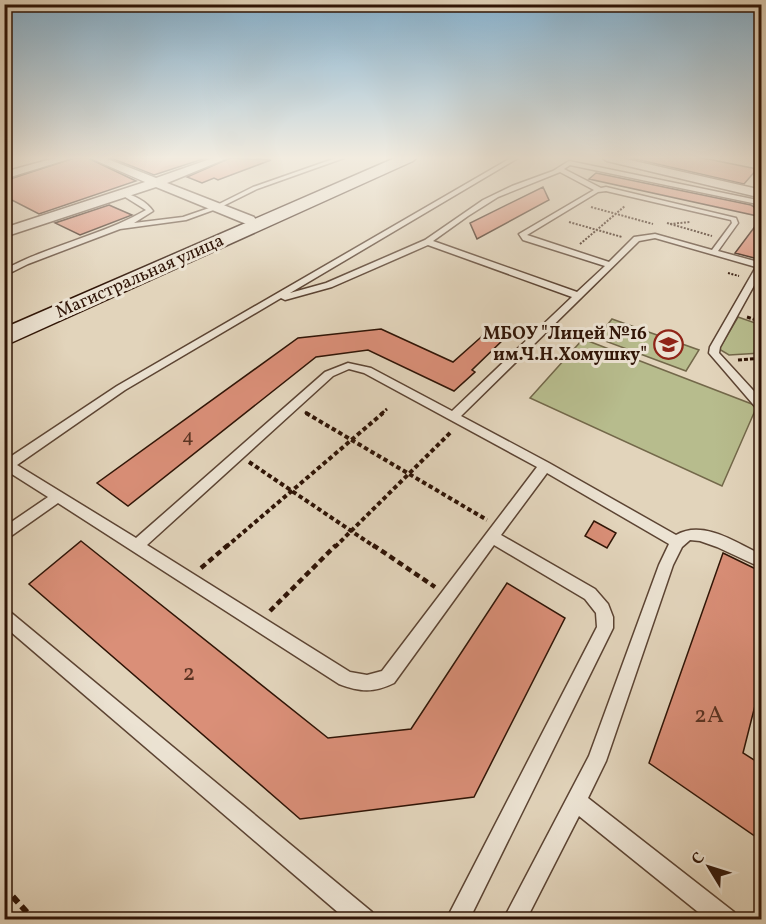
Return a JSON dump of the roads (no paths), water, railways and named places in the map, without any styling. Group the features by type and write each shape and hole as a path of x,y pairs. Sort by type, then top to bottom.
{"main road":[{"name":"Магистральная улица","path":"4,325 292,201"},
{"name":"Магистральная улица","path":"4,338 311,201"}],"street":[{"path":"4,233 102,201"},
{"path":"203,201 249,220"}],"lane":[{"path":"4,274 24,262 142,217 150,211 137,201"},
{"path":"117,228 184,219 229,201"},
{"path":"441,201 121,388 6,466 138,545 345,678 362,685 376,684 388,677 545,466"},
{"path":"269,302 329,285 428,242 487,201"},
{"path":"578,201 525,232 523,236 611,265"},
{"path":"662,201 734,219 735,223 714,252"},
{"path":"458,419 576,295 643,236 653,236 761,266 714,352 762,407"},
{"path":"428,242 576,295"},
{"path":"138,545 329,374 348,366 367,370 545,466 677,542"},
{"path":"4,535 59,496"},
{"path":"457,920 605,628 606,616 600,604 590,594 496,532"},
{"path":"514,920 597,761 666,565 677,542 685,535 699,534 762,562"},
{"path":"4,616 364,920"},
{"path":"576,801 726,920"}],"place":[{"name":"МБОУ \"Лицей №16 им.Ч.Н.Хомушку\"","path":"668,344"}]}
